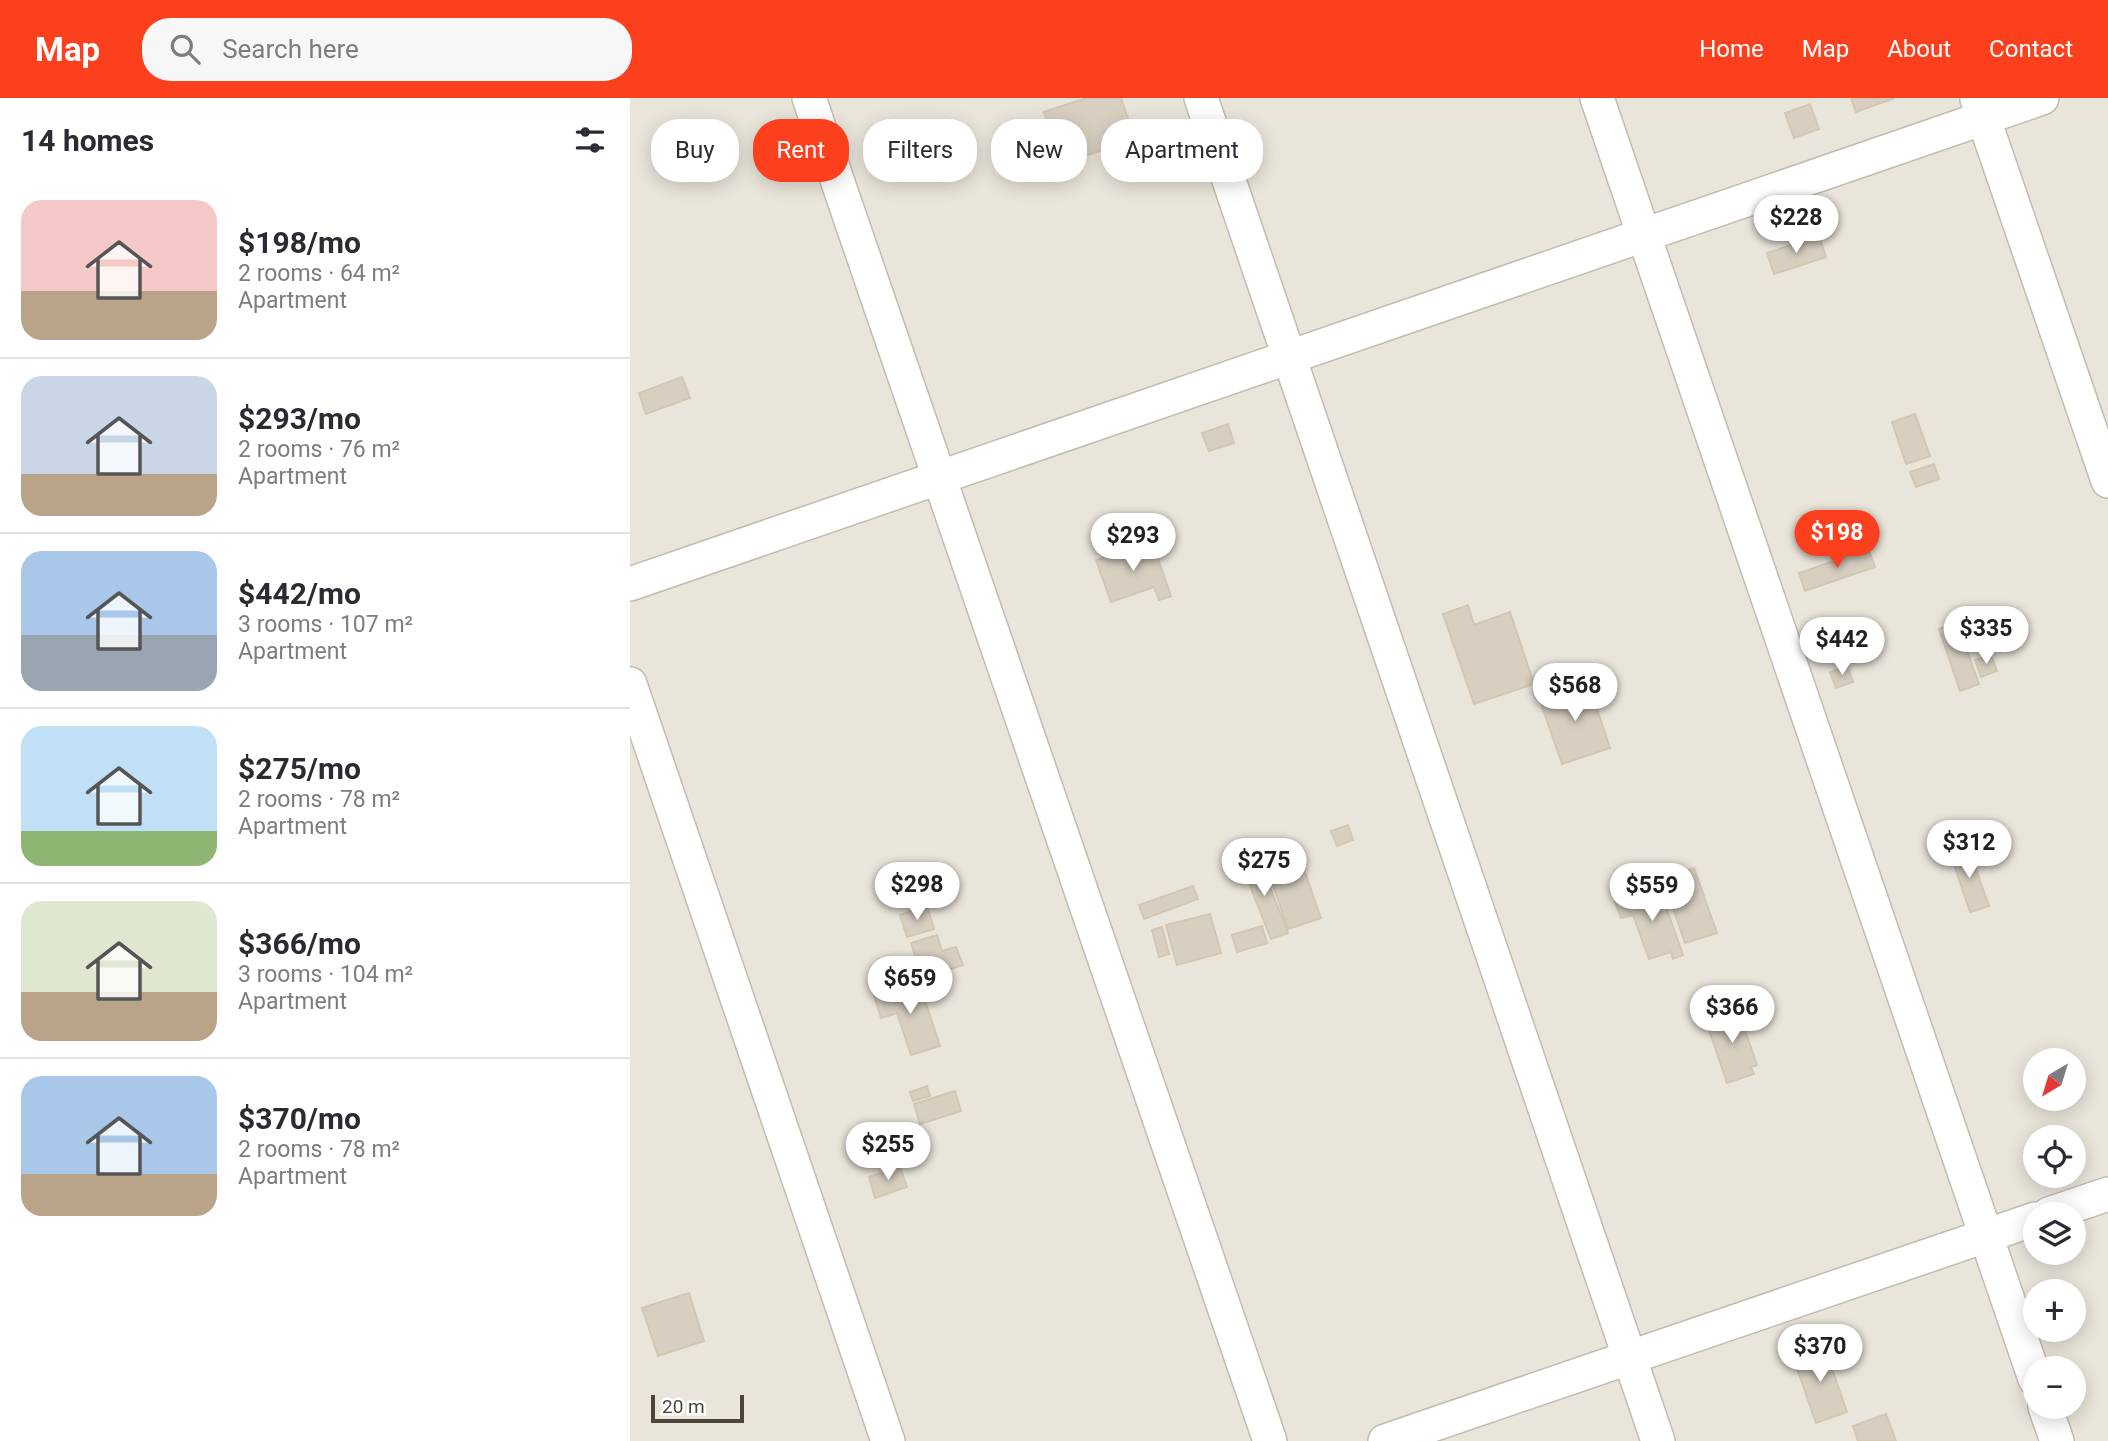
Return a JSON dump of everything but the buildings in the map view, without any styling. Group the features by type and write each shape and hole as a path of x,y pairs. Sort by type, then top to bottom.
{"street":[{"path":"809,98 1270,1441"},
{"path":"1201,98 1658,1441"},
{"path":"1597,98 2027,1356"},
{"path":"630,584 1644,235 1980,108 2042,98"},
{"path":"1980,108 2108,481"},
{"path":"630,684 888,1441"},
{"path":"2084,1202 2108,1194"},
{"path":"1385,1441 2023,1223"},
{"path":"2049,1419 2057,1441"}],"shaded area":[{"path":"630,98 2108,98 2108,1441 630,1441"}]}
